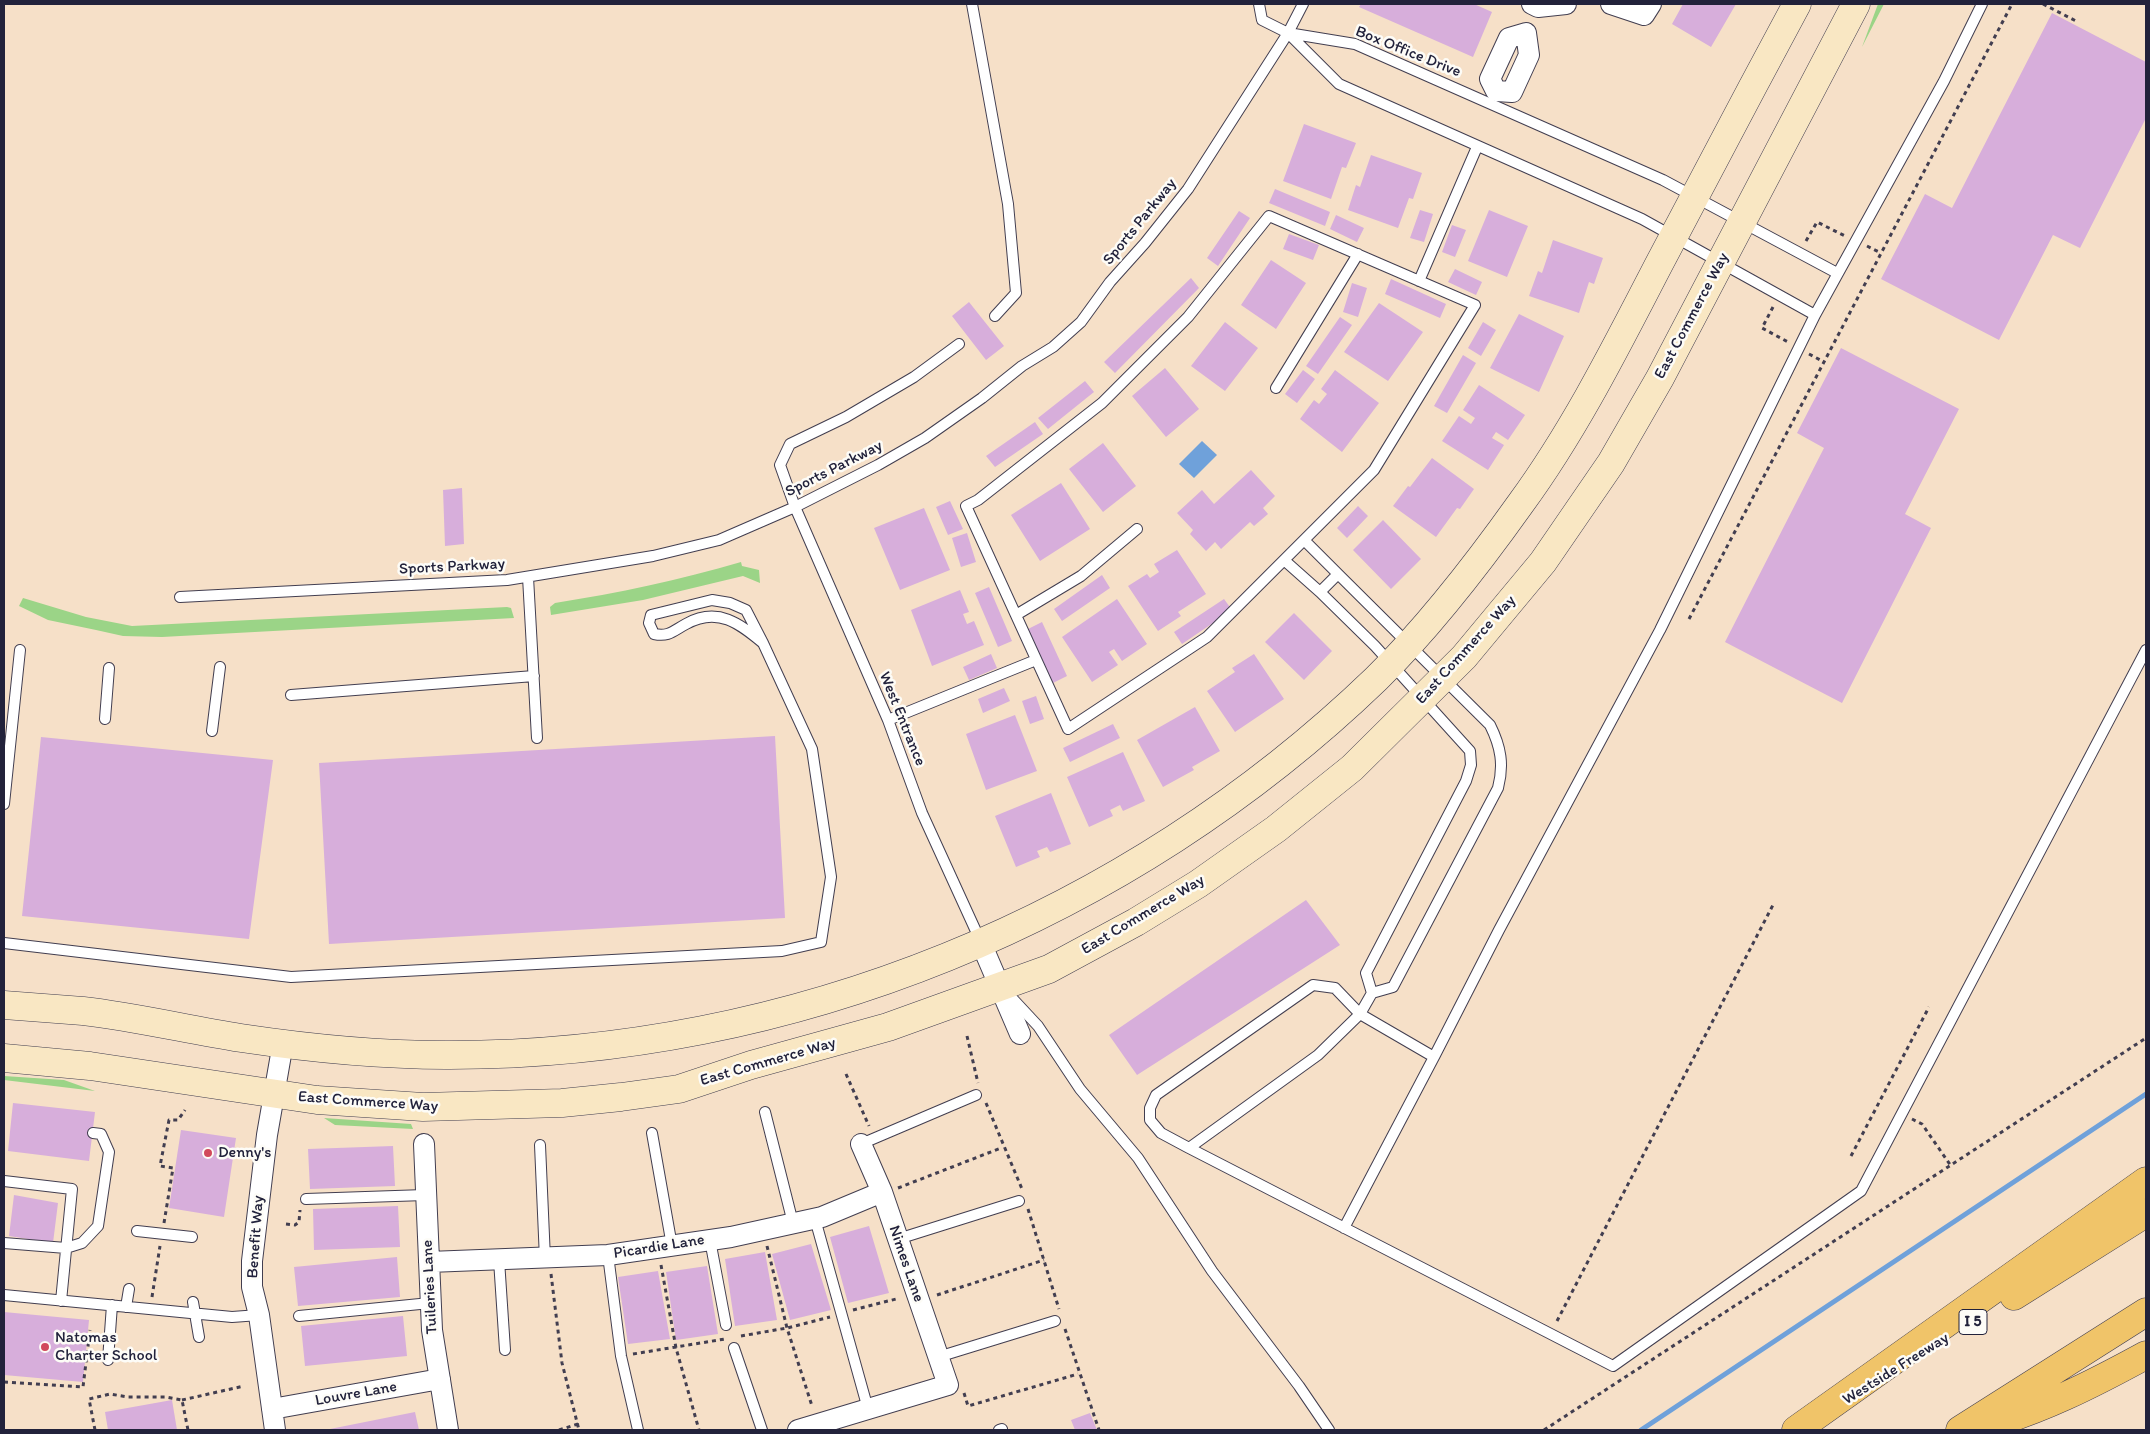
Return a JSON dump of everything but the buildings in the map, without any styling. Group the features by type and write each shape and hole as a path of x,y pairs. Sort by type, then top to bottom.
{"highway":[{"path":"1798,1430 2146,1181"},
{"name":"Westside Freeway","path":"1798,1430 2146,1213"},
{"path":"1960,1430 2146,1312"},
{"path":"1968,1430 2020,1416 2080,1390 2146,1356"}],"main road":[{"path":"4,1005 86,1012 284,1043 387,1053 448,1055 542,1051 650,1040 717,1028 842,996 907,974 1031,921 1134,865 1162,849 1231,800 1288,756 1378,677 1480,559 1554,455 1596,385 1797,4"},
{"name":"East Commerce Way","path":"4,1058 102,1068 317,1100 423,1107 562,1103 679,1089 751,1065 888,1027 1049,969 1136,922 1198,884 1276,829 1352,768 1464,657 1543,562 1606,471 1660,378 1856,4"}],"street":[{"path":"1493,97 1512,92 1529,56 1526,32 1535,5 1566,4"},
{"path":"1611,4 1644,15 1651,4"},
{"path":"981,943 1020,1034"},
{"name":"Benefit Way","path":"276,1430 259,1315 252,1287 253,1239 274,1094 284,1043"},
{"name":"Nimes Lane","path":"868,1141 893,1188 898,1239 938,1357 955,1386"},
{"name":"Tuileries Lane","path":"424,1144 432,1330 448,1430"},
{"name":"Picardie Lane","path":"429,1262 499,1260 548,1266 710,1240 816,1219 893,1188"},
{"name":"Louvre Lane","path":"272,1409 440,1379"},
{"path":"798,1430 955,1386"}],"lane":[{"path":"972,4 1008,204 1016,293 995,316"},
{"path":"1259,4 1262,20 1288,32 1339,84 1642,219 1816,315"},
{"name":"Sports Parkway","path":"180,597 507,580 653,556 719,540 795,507 878,465 925,438 982,398 1022,366 1053,347 1081,322 1110,282 1145,243 1188,189 1288,32 1303,4"},
{"path":"1344,1228 1499,930 1656,638 1837,273 1944,81 1982,4"},
{"name":"Box Office Drive","path":"1288,32 1355,44 1493,97 1663,180 1837,273"},
{"path":"1419,281 1477,147"},
{"path":"1269,216 1358,254 1474,305 1374,470 1207,637 1068,729 966,506 978,500 1102,404 1188,318 1269,216"},
{"path":"1276,388 1358,254"},
{"name":"West Entrance","path":"959,344 914,377 846,417 790,444 780,465 795,507 888,720 922,813 981,943"},
{"path":"1016,615 1081,576 1137,530"},
{"path":"1189,1148 1318,1055 1360,1014 1372,993 1393,987 1481,823 1498,788 1502,773 1498,741 1490,725 1433,688 1399,653 1338,574 1304,540"},
{"path":"1284,560 1320,592 1399,653 1433,688 1470,751 1471,764 1466,781 1366,973 1372,993"},
{"path":"1320,592 1338,574"},
{"path":"528,577 537,738"},
{"path":"4,943 291,977 782,950 820,942 831,876 812,749 764,644 746,610 730,603 712,600 651,615 649,623 654,634 665,636 691,621 714,616 737,621 764,644"},
{"path":"4,804 20,650"},
{"path":"1434,1057 1360,1014 1335,988 1313,985 1156,1095 1150,1108 1150,1120 1161,1134 1613,1366 1860,1191 2146,650"},
{"path":"888,720 1036,660"},
{"path":"212,731 220,666"},
{"path":"105,719 109,668"},
{"path":"291,694 534,676"},
{"path":"1000,986 1038,1026 1080,1089 1138,1158 1212,1271 1299,1386 1329,1430"},
{"path":"868,1141 979,1093"},
{"path":"765,1112 792,1223"},
{"path":"4,1243 66,1248 82,1243 98,1226 109,1152 101,1134 93,1133"},
{"path":"652,1133 672,1246"},
{"path":"540,1145 548,1266"},
{"path":"4,1181 72,1189 61,1301"},
{"path":"306,1199 425,1195"},
{"path":"898,1239 1023,1201"},
{"path":"816,1219 868,1409"},
{"path":"137,1231 192,1237"},
{"path":"710,1240 726,1324"},
{"path":"608,1255 621,1356 638,1430"},
{"path":"499,1260 505,1350"},
{"path":"126,1307 129,1289"},
{"path":"4,1296 232,1316 259,1315"},
{"path":"194,1302 194,1313 199,1337"},
{"path":"299,1316 430,1303"},
{"path":"108,1360 112,1305"},
{"path":"938,1357 1060,1321"},
{"path":"734,1348 762,1430"}],"path":[{"path":"1689,619 2012,4"},
{"path":"2043,4 2076,21"},
{"path":"1797,238 1805,242 1817,222 1881,253"},
{"path":"1766,302 1773,307 1762,328 1824,362"},
{"path":"1557,1321 1774,903"},
{"path":"1851,1156 1929,1007"},
{"path":"966,1036 979,1093"},
{"path":"1544,1430 2146,1038"},
{"path":"846,1074 868,1141"},
{"path":"985,1101 1019,1178 1023,1201 1044,1260 1060,1321 1099,1430"},
{"path":"152,1300 173,1168 160,1166 169,1120 178,1120 185,1110"},
{"path":"1905,1116 1922,1124 1951,1166"},
{"path":"893,1188 1001,1148"},
{"path":"767,1246 787,1328 813,1409"},
{"path":"933,1295 1044,1260"},
{"path":"661,1264 676,1348 699,1430"},
{"path":"548,1266 562,1363 579,1430"},
{"path":"737,1337 787,1328 896,1299"},
{"path":"4,1382 83,1387 90,1330"},
{"path":"621,1356 728,1338"},
{"path":"955,1386 968,1406 1078,1374"},
{"path":"95,1430 89,1399 110,1394 128,1398 166,1397 182,1400 244,1386"},
{"path":"182,1400 188,1430"},
{"path":"559,1430 578,1424"}],"green space":[{"path":"1878,4 1884,4 1862,47"},
{"path":"741,562 742,566 759,570 760,583 743,576 643,600 551,615 550,607 555,603 649,586"},
{"path":"23,598 86,617 132,626 507,607 511,608 514,618 162,637 123,636 48,620 19,606"},
{"path":"4,1076 64,1080 95,1091 4,1080"},
{"path":"324,1118 411,1124 413,1129 335,1125"}],"water":[{"path":"1202,441 1217,455 1194,478 1179,464"}],"waterway":[{"path":"1641,1430 2146,1094"}],"place":[{"name":"Denny's","path":"208,1153"},
{"name":"Natomas Charter School","path":"45,1347"}]}
